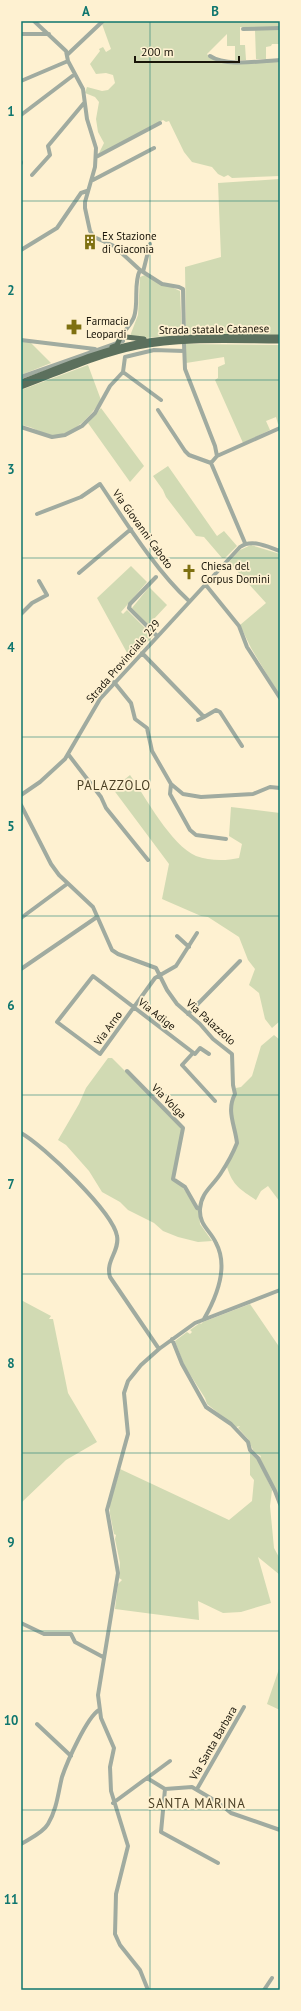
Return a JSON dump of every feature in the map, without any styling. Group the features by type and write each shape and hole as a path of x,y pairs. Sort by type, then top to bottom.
{"main road":[{"path":"21,387 122,340 157,337 168,338"},
{"name":"Strada statale Catanese","path":"122,340 280,337"},
{"name":"Strada statale Catanese","path":"122,340 181,342 280,341"},
{"path":"21,382 84,359 122,340"}],"street":[{"path":"34,21 66,50 68,61 83,89 87,120 96,148 93,180 87,191 85,208 90,231 93,236 114,246 142,271 162,284 180,287 183,289 184,334"},
{"path":"67,55 103,21"},
{"path":"243,28 280,28"},
{"path":"21,34 50,34"},
{"path":"210,56 217,60 227,62 280,60"},
{"path":"21,82 68,61"},
{"path":"21,115 74,74"},
{"path":"32,176 50,155 48,146 84,103"},
{"path":"96,157 160,123"},
{"path":"93,180 154,148"},
{"path":"21,250 57,228 81,193 87,191"},
{"path":"21,377 122,340 134,319 136,311 138,276 142,271 150,244"},
{"path":"21,340 95,349"},
{"path":"184,344 187,375 215,446 217,456"},
{"path":"21,427 52,437 73,431 82,426 95,413 110,386 123,372 125,357 154,350 184,351"},
{"path":"123,372 161,400"},
{"path":"158,410 185,451 189,455 211,463 245,543 259,544 280,551"},
{"path":"211,463 217,456 280,428"},
{"name":"Via Giovanni Caboto","path":"37,514 81,497 100,484 131,529 181,593 189,601"},
{"path":"79,573 131,529"},
{"name":"Strada Provinciale 229","path":"21,794 40,782 68,754 94,706 114,682 238,548 245,543"},
{"path":"156,576 130,604 129,608 157,636"},
{"path":"21,614 32,603 47,595 39,582"},
{"path":"205,584 239,626 247,647 280,698"},
{"path":"142,653 204,717"},
{"path":"114,682 131,703 135,719 147,728 152,751 171,784 183,794 201,797 252,794 270,787 280,788"},
{"path":"198,720 218,711 242,746"},
{"path":"68,754 101,797 106,808 148,860"},
{"path":"171,784 170,794 192,833 196,835 226,839"},
{"path":"21,805 51,864 67,884 90,903 112,950 118,954 152,966 160,974 176,966 197,933"},
{"path":"21,918 67,884"},
{"path":"21,969 97,917"},
{"path":"177,936 189,947"},
{"path":"188,1014 240,961"},
{"name":"Via Arno","path":"100,1054 160,974"},
{"name":"Via Palazzolo","path":"160,974 170,995 213,1039 226,1050 231,1052 233,1085 235,1091 231,1101 230,1117 236,1143 222,1172 207,1189 202,1199 200,1209"},
{"name":"Via Adige","path":"100,1054 57,1022 93,976 193,1053"},
{"path":"209,1054 200,1048 182,1065 215,1101"},
{"name":"Via Volga","path":"127,1072 184,1128 173,1179 184,1187 200,1209"},
{"path":"21,1133 36,1143 86,1191 113,1224 117,1233 118,1243 116,1251 109,1263 110,1277 159,1349"},
{"path":"200,1209 202,1224 218,1246 221,1271 213,1303 204,1319"},
{"path":"148,1990 140,1970 120,1944 115,1934 116,1894 128,1846 113,1802 110,1775 113,1744 99,1710 99,1685 118,1573 107,1510 128,1434 124,1393 132,1376 159,1349 172,1339 204,1319 279,1291"},
{"path":"172,1339 182,1364 201,1395 206,1407 231,1424 248,1442 250,1450 259,1460 280,1504"},
{"path":"21,1623 44,1634 70,1633 75,1642 103,1657"},
{"name":"Via Santa Barbara","path":"197,1788 244,1707"},
{"path":"21,1844 48,1824 56,1808 63,1776 71,1756 89,1719 93,1713 99,1710"},
{"path":"37,1724 71,1756"},
{"path":"113,1802 170,1761"},
{"path":"147,1778 165,1789 197,1788 231,1813 280,1830"},
{"path":"165,1789 161,1832 218,1863"},
{"path":"264,1990 272,1978"}],"green space":[{"path":"106,21 280,21 280,27 240,27 240,45 245,45 246,60 235,60 235,46 227,46 227,34 207,54 213,59 230,64 280,61 280,176 232,178 228,175 224,177 218,174 212,167 192,162 184,152 169,121 166,122 163,120 98,155 104,143 98,132 96,119 99,102 95,97 85,93 87,87 102,91 108,90 115,83 113,75 106,73 96,74 90,64 100,51 99,49 103,47 106,52 111,49 102,24"},
{"path":"280,29 280,44 272,44 271,46 266,47 266,59 256,59 255,30"},
{"path":"280,179 280,335 186,334 185,267 221,257 218,183"},
{"path":"145,275 180,291 182,334 138,339 130,336 138,315 140,277"},
{"path":"21,341 30,342 51,363 21,375"},
{"path":"186,344 280,345 280,424 278,424 276,417 266,421 270,430 243,443 215,380 218,378 218,367 225,364 224,357 186,363"},
{"path":"88,365 101,400 86,419 73,429 59,435 43,433 21,425 21,390"},
{"path":"101,408 144,466 130,482 88,423"},
{"path":"168,466 217,536 224,531 237,546 225,558 222,558 204,537 196,536 166,497 153,476"},
{"path":"251,545 280,554 280,696 251,648 240,625 266,603 229,562 240,550"},
{"path":"131,566 147,582 121,612 123,614 127,610 153,636 131,660 97,598"},
{"path":"149,587 167,605 152,621 152,629 132,608"},
{"path":"130,775 168,832 187,850 201,858 229,860 239,858 242,844 229,836 231,807 280,813 280,1021 272,1028 265,1019 259,993 249,985 255,969 248,960 239,937 208,917 201,916 162,899 169,864 113,789"},
{"path":"274,1035 280,1040 280,1202 268,1186 261,1191 256,1200 235,1183 227,1167 237,1145 231,1116 236,1088 241,1087 252,1076 261,1046"},
{"path":"108,1058 112,1058 182,1128 172,1179 183,1188 199,1211 200,1224 212,1241 198,1242 178,1237 163,1231 154,1223 128,1210 120,1202 102,1192 89,1171 66,1145 58,1140 79,1104 86,1088"},
{"path":"21,1300 51,1316 49,1319 53,1319 68,1393 97,1442 66,1460 21,1503"},
{"path":"250,1304 280,1348 280,1502 260,1458 261,1456 254,1452 248,1439 238,1428 240,1426 236,1427 207,1404 205,1398 184,1365 175,1341 187,1332 190,1334 192,1332 190,1330 200,1323 201,1324"},
{"path":"250,1453 258,1460 272,1490 270,1506 274,1548 280,1559 280,1575 258,1557 271,1603 241,1612 223,1613 198,1601 199,1620 115,1609 118,1584 122,1580 119,1578 120,1563 115,1539 116,1535 114,1534 110,1514 110,1504 120,1469 229,1520 252,1501 254,1480 250,1475"},
{"path":"280,1666 280,1710 267,1704"}],"place":[{"name":"Ex Stazione di Giaconia","path":"90,242"},
{"name":"Farmacia Leopardi","path":"74,327"},
{"name":"Chiesa del Corpus Domini","path":"189,572"}],"district":[{"name":"PALAZZOLO","path":"114,785"},
{"name":"SANTA MARINA","path":"197,1803"}]}
